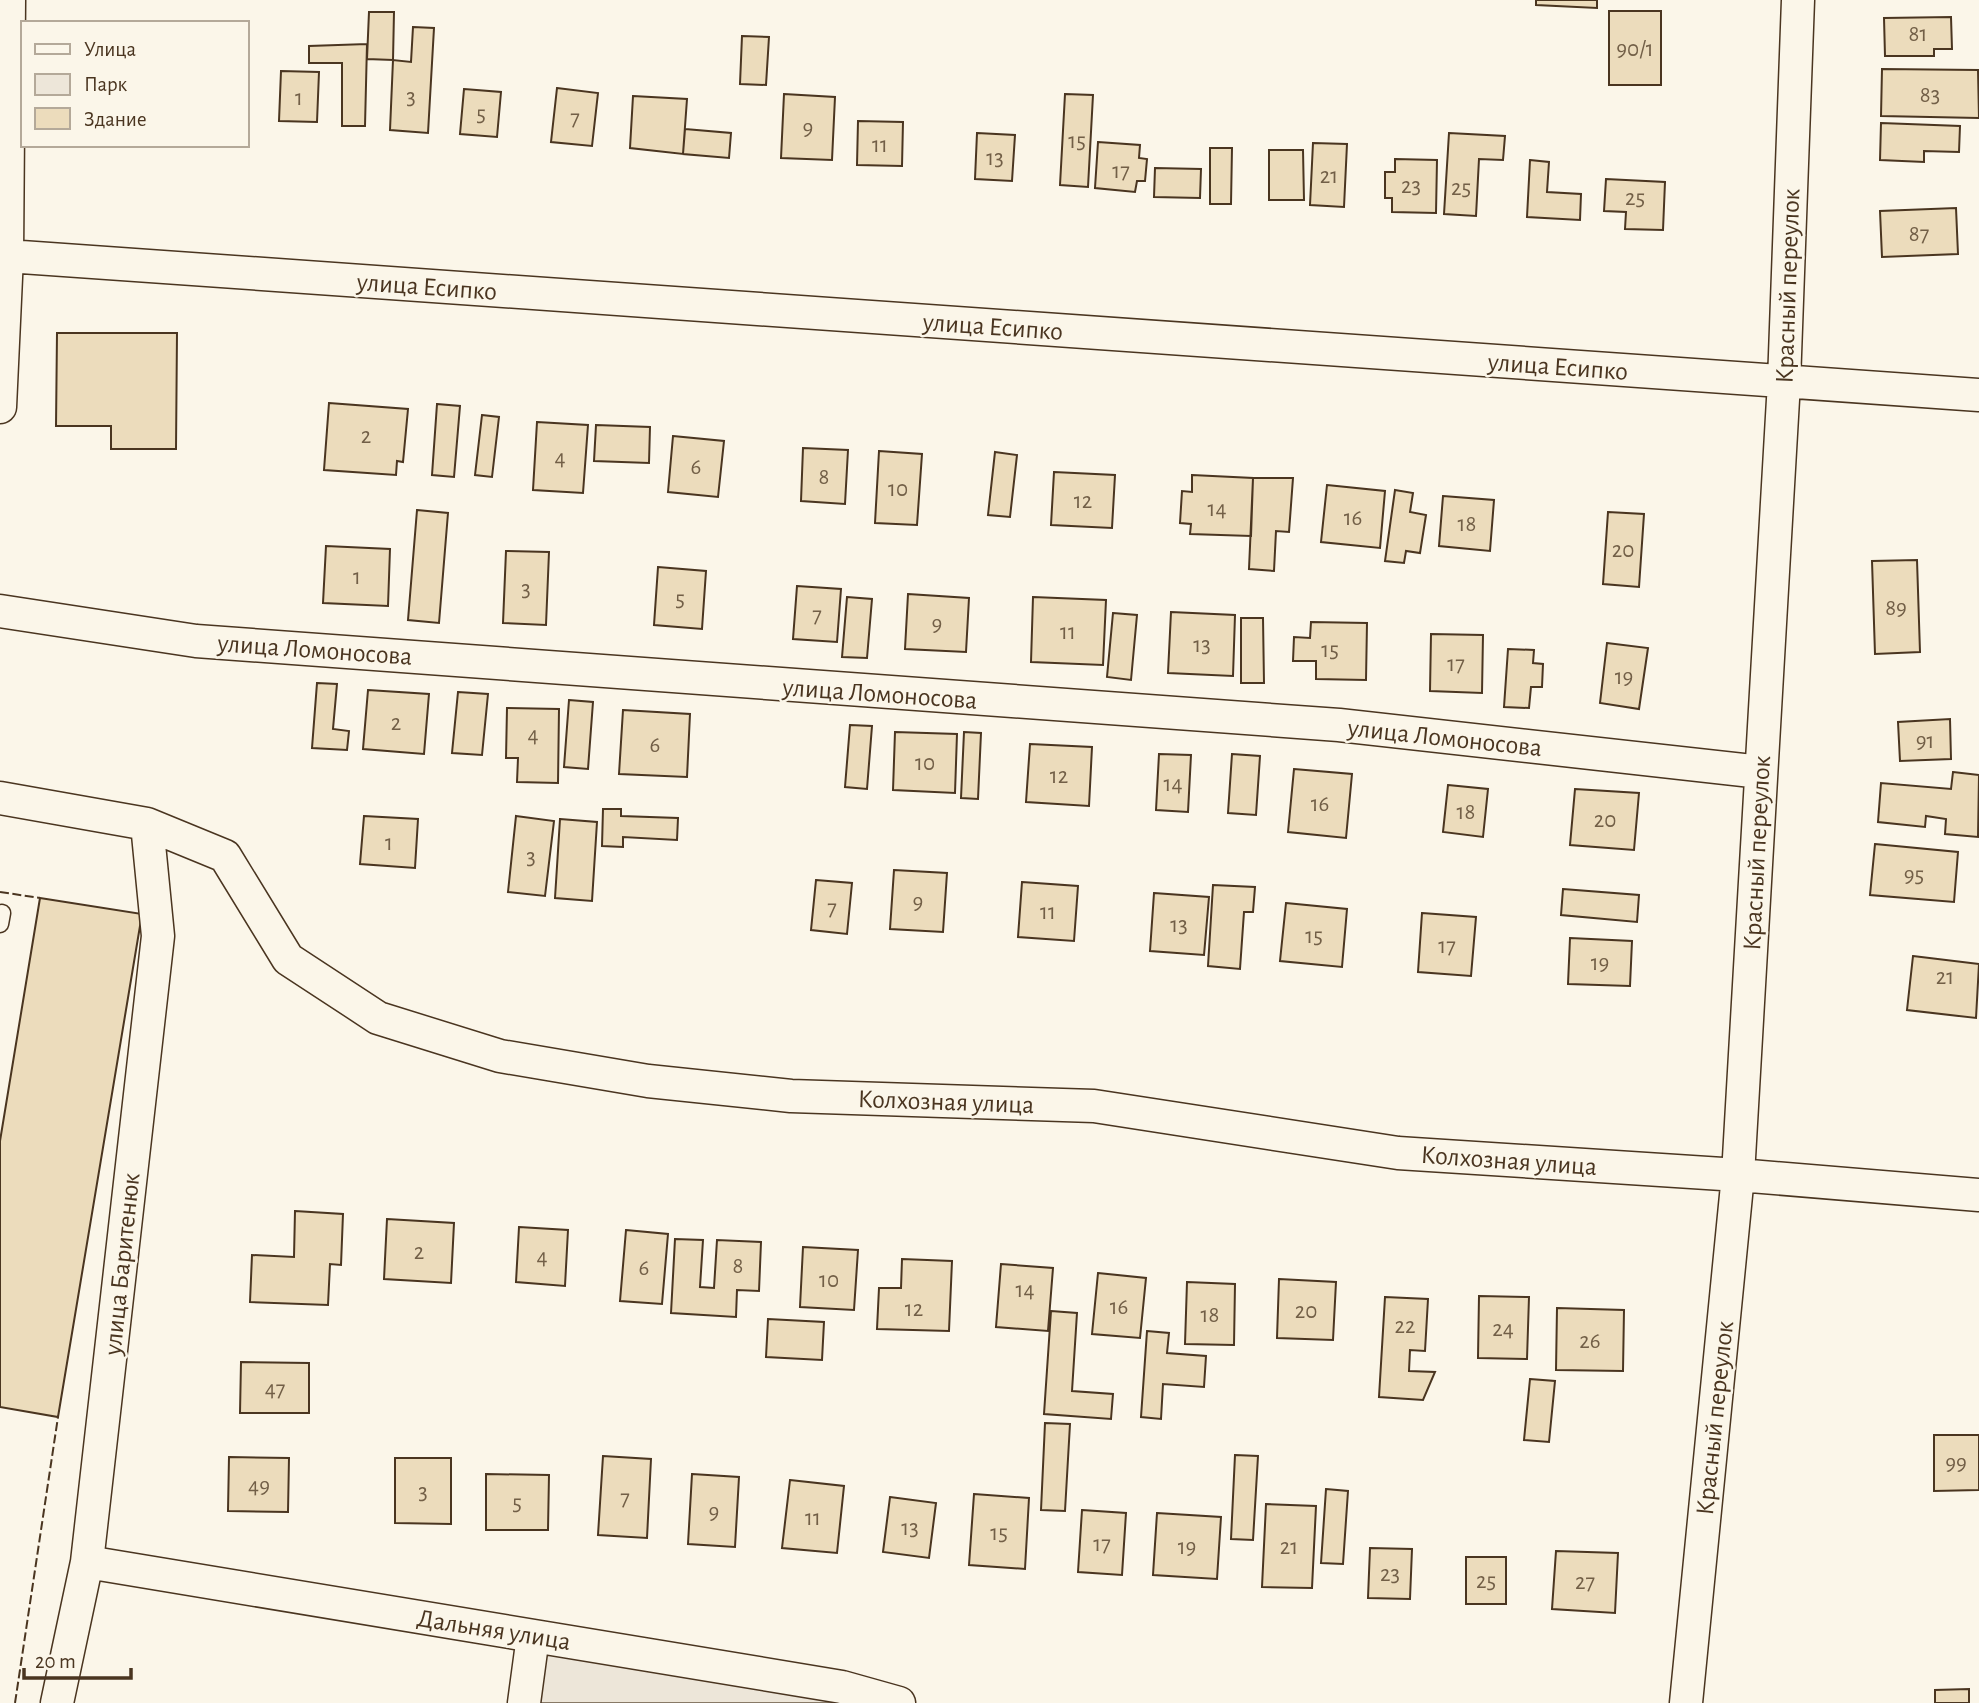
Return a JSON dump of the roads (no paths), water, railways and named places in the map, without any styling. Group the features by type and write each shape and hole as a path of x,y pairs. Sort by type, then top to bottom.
{"street":[{"path":"0,407 7,256 9,0"},
{"name":"Красный переулок","path":"1686,1703 1738,1175 1784,382 1798,0"},
{"name":"улица Есипко","path":"7,256 1979,395"},
{"name":"улица Ломоносова","path":"0,611 196,641 1339,725 1761,772"},
{"name":"Колхозная улица","path":"0,797 147,824 225,856 288,958 378,1018 500,1056 648,1081 791,1096 1094,1106 1398,1153 1738,1175 1979,1195"},
{"name":"улица Баритенюк","path":"58,1703 87,1562 159,936 147,824"},
{"name":"Дальняя улица","path":"87,1562 842,1687 899,1703"},
{"path":"524,1703 533,1636"}]}
